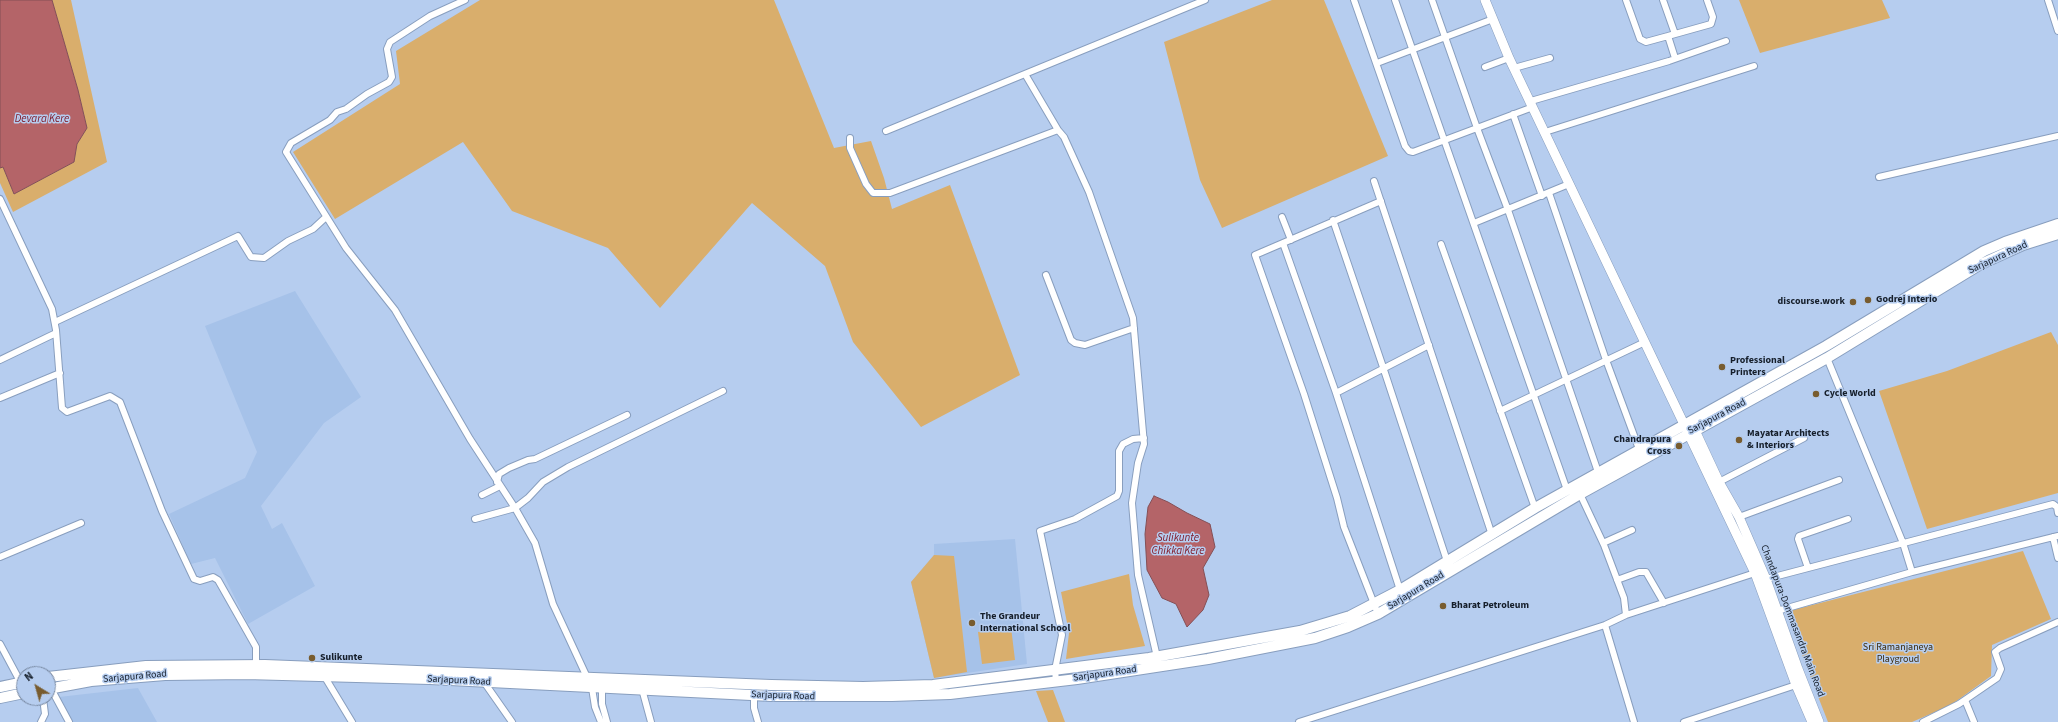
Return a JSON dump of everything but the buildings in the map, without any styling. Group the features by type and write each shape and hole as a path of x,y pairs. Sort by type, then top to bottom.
{"main road":[{"path":"1485,0 1509,58 1569,184 1583,210 1645,342 1689,427"},
{"name":"Sarjapura Road","path":"56,686 165,674 322,671 588,677 771,686 863,687 933,685 1157,657 1307,629 1350,616 1449,566 1580,494 1689,427 1984,251 2005,242 2058,224"},
{"name":"Sarjapura Road","path":"56,676 146,666 256,665 484,682 754,695 859,697 912,696 950,694 1056,681 1208,659 1315,638 1348,628 1378,614 1492,535 1535,508 1639,449 1689,427 1827,358 1981,264 2023,245 2058,234"},
{"name":"Chandapura-Dommasandra Main Road","path":"1689,427 1738,517 1766,579 1798,669 1819,722"},
{"name":"Chandapura-Dommasandra Main Road","path":"1689,427 1755,573 1796,686 1812,722"},
{"path":"0,688 16,684"},
{"path":"0,698 16,695"}],"street":[{"path":"465,0 430,16 390,42 387,49 391,80 367,94 346,110 337,112 330,120 292,143 287,149 287,156 347,250 395,310 470,439 516,508 536,543 553,604 588,677 597,687 607,722"},
{"path":"886,131 1205,0"},
{"path":"1354,0 1405,146 1409,151 1413,152 1513,114 1532,104 1726,41"},
{"path":"1395,0 1567,490"},
{"path":"1432,0 1477,128 1508,210 1598,472"},
{"path":"1626,0 1639,36 1643,42 1711,24 1713,17 1707,0"},
{"path":"1663,0 1672,35 1675,58"},
{"path":"2048,0 2058,31"},
{"path":"1377,63 1445,35 1493,19"},
{"path":"1485,67 1509,58"},
{"path":"1514,68 1550,58"},
{"path":"1545,132 1754,66"},
{"path":"1026,74 1058,130 1064,137 1089,192 1133,318 1144,438 1132,503 1138,575 1157,657"},
{"path":"1513,114 1542,196"},
{"path":"850,138 850,148 866,184 873,193 890,192 1058,130"},
{"path":"1879,177 2058,136"},
{"path":"1374,181 1492,535"},
{"path":"1474,223 1569,184"},
{"path":"1549,193 1606,360 1639,449"},
{"path":"0,199 52,309 57,334 62,408 64,411 72,411 110,396 120,402 162,511 194,578 200,581 213,577 218,580 256,647 256,665"},
{"path":"1378,614 1344,527 1337,498 1304,394 1255,255 1333,220 1381,201"},
{"path":"55,322 238,236 251,257 264,258 288,241 313,229 326,217"},
{"path":"1282,217 1291,240"},
{"path":"1333,220 1449,566"},
{"path":"1283,243 1336,393 1400,590"},
{"path":"1442,244 1535,508"},
{"path":"1046,275 1071,340 1075,343 1085,345 1134,328"},
{"path":"0,360 57,334"},
{"path":"1500,411 1645,342"},
{"path":"1336,393 1384,370 1429,345"},
{"path":"1827,358 1903,543 1912,572"},
{"path":"0,398 60,373"},
{"path":"475,519 516,508 528,498 542,482 568,467 722,391"},
{"path":"499,484 499,474 509,468 535,460 627,416"},
{"path":"1056,681 1055,670 1062,635 1040,531 1075,519 1117,496 1119,491 1119,451 1123,444 1128,441 1144,438"},
{"path":"1719,482 1804,438"},
{"path":"1738,517 1839,480"},
{"path":"482,495 499,484"},
{"path":"1580,494 1603,542 1624,598 1626,615"},
{"path":"1766,579 2052,504 2057,507 2058,513"},
{"path":"1808,568 1798,539 1799,536 1848,519"},
{"path":"0,557 81,523"},
{"path":"1603,542 1632,530"},
{"path":"1777,611 1912,572 2055,536 2058,558"},
{"path":"1617,580 1639,572 1646,572 1664,602"},
{"path":"1299,722 1605,625 1626,615 1755,573"},
{"path":"1923,722 1965,700 2000,675 2001,669 1995,653 1997,650 2012,641 2058,622"},
{"path":"1605,625 1634,722"},
{"path":"0,644 16,670"},
{"path":"322,671 352,722"},
{"path":"484,682 512,722"},
{"path":"1684,722 1796,686"},
{"path":"597,687 601,722"},
{"path":"642,689 651,722"},
{"path":"754,695 754,708 758,722"},
{"path":"56,699 69,722"},
{"path":"1965,700 1974,722"},
{"path":"41,722 45,714 44,706"}],"shaded area":[{"path":"295,291 361,397 324,423 261,506 272,529 282,523 315,586 248,624 215,558 191,564 169,514 245,478 257,452 205,326"},
{"name":"The Grandeur International School","path":"1015,539 1027,664 934,678 911,582 934,555 934,544"},
{"path":"138,688 157,722 73,722 59,697"}],"green space":[{"path":"52,0 71,0 107,162 13,212 0,183 0,168 3,167 14,194 74,162 77,144 87,128 78,90"},
{"path":"480,0 774,0 834,148 871,141 884,178 892,209 950,185 1020,375 921,427 853,342 825,266 752,203 660,308 608,248 512,211 463,142 335,219 293,152 400,84 396,51"},
{"path":"1272,0 1324,0 1388,156 1222,228 1200,180 1164,42"},
{"path":"1739,0 1882,0 1890,18 1760,53"},
{"path":"2051,332 2058,345 2058,493 1927,529 1879,391 1947,371"},
{"name":"Sri Ramanjaneya Playgroud","path":"2023,551 2051,619 1992,645 1991,676 1951,705 1912,722 1828,722 1785,612"},
{"path":"934,555 954,556 967,672 934,678 911,582"},
{"path":"1129,574 1133,605 1145,646 1066,659 1069,633 1061,592"},
{"path":"1011,627 1015,660 982,664 978,632"},
{"path":"1053,690 1065,722 1048,722 1036,691"}],"water":[{"name":"Devara Kere","path":"0,0 52,0 78,90 87,128 77,144 74,162 14,194 3,167 0,168"},
{"name":"Sulikunte Chikka Kere","path":"1154,496 1210,524 1215,547 1203,568 1209,595 1203,610 1187,627 1176,604 1162,598 1147,570 1145,534 1148,507"}],"place":[{"name":"Godrej Interio","path":"1868,300"},
{"name":"discourse.work","path":"1853,302"},
{"name":"Professional Printers","path":"1722,367"},
{"name":"Cycle World","path":"1816,394"},
{"name":"Mayatar Architects & Interiors","path":"1739,440"},
{"name":"Chandrapura Cross","path":"1679,446"},
{"name":"Bharat Petroleum","path":"1443,606"},
{"name":"The Grandeur International School","path":"972,623"},
{"name":"Sulikunte","path":"312,658"}]}
